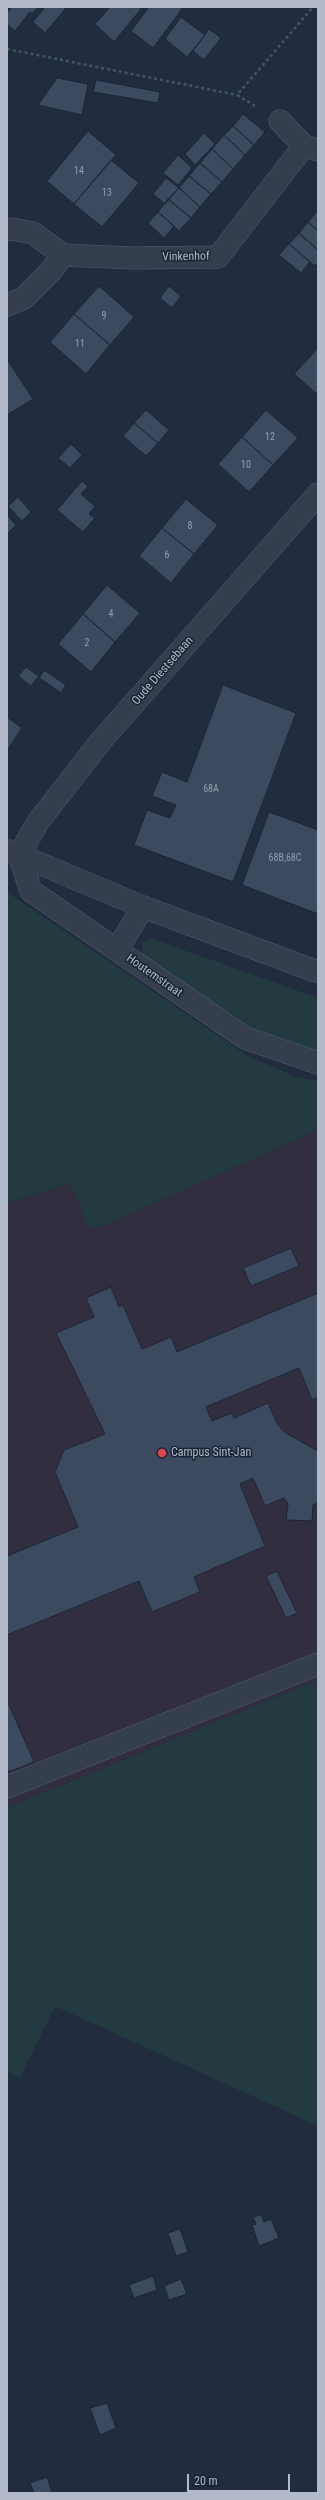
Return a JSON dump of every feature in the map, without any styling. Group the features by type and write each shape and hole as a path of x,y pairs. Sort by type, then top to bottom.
{"street":[{"name":"Vinkenhof","path":"63,255 134,258 218,257 311,148 280,121"},
{"path":"7,230 12,229 33,233 63,255 51,271 24,298 7,305"},
{"name":"Oude Diestsebaan","path":"13,852 101,741 318,494"},
{"path":"13,852 143,907 318,972"},
{"name":"Houtemstraat","path":"13,852 31,890 244,1038 318,1063"},
{"path":"117,950 143,907"},
{"path":"7,1787 318,1664"}],"path":[{"path":"237,95 312,8 308,7"},
{"path":"7,49 237,95 280,121"}],"shaded area":[{"name":"Campus Sint-Jan","path":"318,1130 318,1680 7,1808 7,1203 72,1183 88,1227 103,1226"}],"green space":[{"path":"7,892 248,1056 296,1077 318,1081 318,1130 103,1226 88,1227 71,1183 7,1203"},
{"path":"150,938 318,998 318,1051 281,1045 250,1028 143,956 142,942"},
{"path":"318,1680 318,2126 55,2006 20,2078 7,2071 7,1808"}],"building":[{"path":"12,7 38,7 32,14 30,12 15,31 7,24 7,13"},
{"path":"45,7 67,7 45,33 33,22"},
{"path":"110,7 138,7 141,9 114,42 95,24"},
{"path":"149,7 179,7 182,9 153,48 131,31"},
{"path":"181,17 205,35 187,57 165,39"},
{"path":"209,29 221,38 204,60 193,51"},
{"path":"57,78 88,84 82,115 38,105"},
{"path":"96,80 160,92 158,103 93,92"},
{"path":"243,114 265,132 254,145 233,126"},
{"path":"233,126 254,145 245,155 224,135"},
{"path":"88,131 116,155 74,204 47,181"},
{"path":"204,133 215,144 195,165 185,154"},
{"path":"224,135 245,155 233,169 212,149"},
{"path":"212,149 233,169 222,182 200,163"},
{"path":"178,155 192,168 178,185 163,173"},
{"path":"111,160 139,183 102,227 74,204"},
{"path":"200,163 222,182 211,194 189,176"},
{"path":"189,176 211,194 200,207 179,188"},
{"path":"166,178 179,188 165,204 153,194"},
{"path":"179,188 200,207 191,218 168,199"},
{"path":"168,199 191,218 179,231 158,212"},
{"path":"318,210 318,231 308,222"},
{"path":"158,212 174,226 164,238 148,223"},
{"path":"308,222 318,231 318,250 299,233"},
{"path":"299,233 318,250 318,263 315,266 289,244"},
{"path":"289,244 310,262 301,273 279,255"},
{"path":"99,286 134,317 110,345 74,314"},
{"path":"169,286 181,296 172,308 160,298"},
{"path":"74,314 110,345 86,374 50,342"},
{"path":"318,348 318,395 294,374"},
{"path":"8,361 33,399 7,415 7,362"},
{"path":"146,410 169,430 158,443 134,423"},
{"path":"266,410 298,438 273,465 242,437"},
{"path":"134,423 158,443 146,456 123,436"},
{"path":"242,437 273,465 249,492 218,464"},
{"path":"71,444 82,455 70,468 58,458"},
{"path":"82,481 88,486 81,494 95,506 89,514 95,518 83,532 57,510"},
{"path":"18,497 31,512 22,521 8,506"},
{"path":"186,499 218,525 194,554 162,528"},
{"path":"7,515 16,525 7,534"},
{"path":"162,528 194,554 171,583 139,556"},
{"path":"107,585 140,613 115,642 83,614"},
{"path":"83,614 115,642 91,672 58,644"},
{"path":"26,667 40,677 44,670 66,685 61,693 38,677 31,686 18,676"},
{"path":"223,685 296,713 233,882 134,845 147,810 170,818 176,805 152,796 162,772 187,782"},
{"path":"7,717 22,728 7,751"},
{"path":"269,812 318,830 318,914 242,885"},
{"path":"291,1248 299,1266 251,1286 243,1268"},
{"path":"111,1287 119,1307 123,1305 142,1349 171,1337 177,1352 318,1293 318,1397 312,1400 299,1368 206,1407 212,1421 232,1413 234,1418 268,1403 277,1423 284,1432 318,1451 318,1503 313,1505 312,1521 286,1520 288,1504 284,1498 265,1506 253,1478 240,1484 265,1546 194,1577 200,1592 152,1612 139,1581 7,1635 7,1556 78,1527 55,1472 64,1450 105,1434 56,1333 94,1317 86,1298"},
{"path":"277,1571 297,1613 286,1618 266,1576"},
{"path":"7,1700 34,1762 9,1772 7,1768"},
{"path":"261,2215 264,2222 271,2219 279,2238 259,2246 252,2225 256,2224 253,2217"},
{"path":"180,2229 188,2252 176,2256 168,2233"},
{"path":"153,2276 157,2290 134,2298 129,2285"},
{"path":"181,2279 187,2294 169,2300 164,2286"},
{"path":"107,2403 116,2428 100,2435 90,2408"},
{"path":"47,2477 52,2493 34,2493 30,2483"}],"place":[{"name":"Campus Sint-Jan","path":"162,1453"}]}
